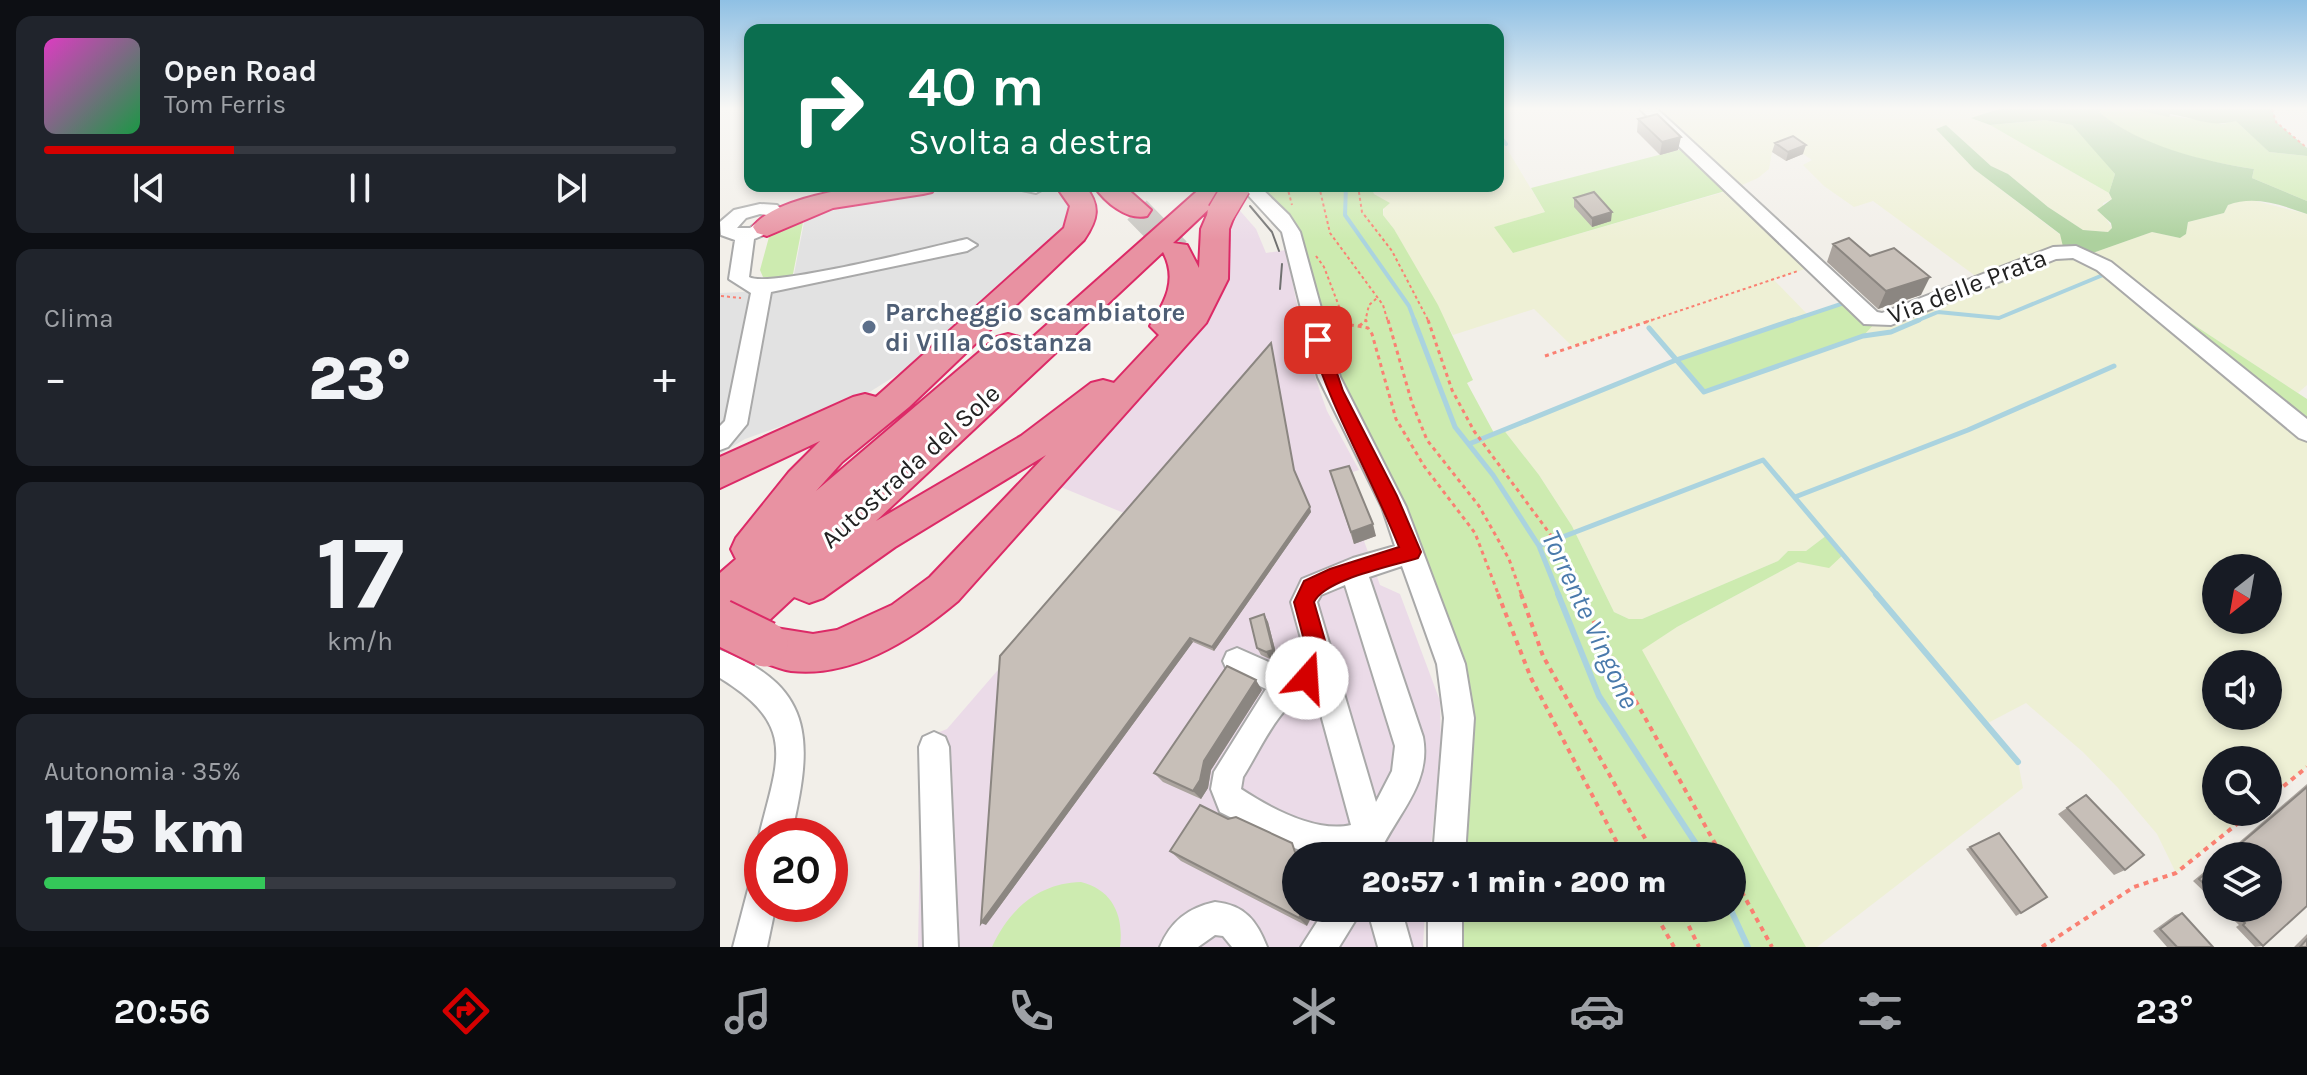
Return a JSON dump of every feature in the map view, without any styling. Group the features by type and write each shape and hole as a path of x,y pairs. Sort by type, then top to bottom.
{"highway":[{"path":"747,226 833,192"},
{"path":"747,226 834,199 882,192"},
{"path":"720,577 758,541 817,465 897,398 1075,234 1083,220 1085,206 1077,192"},
{"path":"1114,192 1137,210"},
{"path":"741,621 798,652 851,645 900,623 944,589 1195,316 1213,279 1215,229 1221,194"},
{"name":"Autostrada del Sole","path":"741,621 1221,194"},
{"path":"741,621 1018,455 1088,405 1174,314 1186,281 1183,262 1177,251"},
{"path":"720,474 754,455 860,409 942,354"}],"street":[{"name":"Via delle Prata","path":"1694,153 1863,313 1877,321 2053,253 2064,251 2087,255 2307,432"},
{"path":"1221,194 1282,219 1297,250 1329,377 1388,496 1442,634 1458,696 1457,771 1450,842"},
{"path":"747,226 739,275 744,285 755,293 967,245"},
{"path":"721,290 739,275"},
{"path":"720,441 736,424 755,293"},
{"path":"1367,842 1368,828 1305,597 1315,584 1411,552"},
{"path":"1353,569 1410,746 1407,771 1392,807 1372,842"},
{"path":"1237,661 1288,685"},
{"path":"728,667 770,695 790,728 792,762 779,818"},
{"path":"1323,672 1288,685 1229,772 1227,795 1231,801 1315,841 1324,842"},
{"path":"934,747 941,947"},
{"path":"1177,947 1193,927 1207,920 1224,918 1238,924 1250,947"},
{"path":"750,947 756,922"},
{"path":"1318,947 1336,922"},
{"path":"1388,922 1395,947"},
{"path":"1445,922 1445,947"}],"path":[{"path":"1320,192 1330,233 1383,305 1412,403 1427,440 1479,506 1509,559 1543,656 1647,842"},
{"path":"1359,192 1362,212 1392,251 1425,312 1452,390 1474,431 1550,534 1614,662 1714,842"},
{"path":"1297,250 1314,254 1332,285 1346,324 1368,328 1372,334 1396,419 1424,466 1480,543 1531,678 1617,842"},
{"path":"1545,356 1813,266"},
{"path":"721,290 755,293"},
{"path":"1358,327 1367,321 1369,305 1377,298"},
{"path":"2282,788 2307,767"},
{"path":"2042,947 2134,887 2176,873 2235,826"},
{"path":"1746,900 1772,947"},
{"path":"1660,922 1674,947"},
{"path":"1687,922 1699,947"}],"shaded area":[{"name":"Parcheggio scambiatore di Villa Costanza","path":"938,192 1056,192 1069,204 1067,224 1061,234 900,373 860,398 745,439 720,454 720,293 790,290 806,212"},
{"path":"1235,205 1256,229 1266,253 1286,250 1307,354 1327,411 1359,470 1333,478 1352,478 1376,536 1364,541 1380,585 1400,594 1440,701 1441,747 1431,842 1282,842 1282,922 1424,922 1423,947 918,947 922,739 947,729 1131,516 1056,485 1200,323"}],"green space":[{"path":"1504,153 1510,153 1545,212 1495,227 1513,253 1731,190 1693,153 1772,153 1769,169 1758,178 1733,189 1813,266 1774,280 1808,315 1677,360 1703,391 1981,280 1873,201 1854,207 1824,186 1803,165 1812,160 1802,153 1960,153 1974,169 2087,255 2152,232 2180,238 2186,234 2188,222 2224,213 2228,205 2239,201 2252,200 2307,214 2307,385 2298,393 2113,272 2307,432 2307,767 2282,788 2282,746 2202,746 2202,826 2235,826 2215,842 2202,842 2202,852 2176,873 2157,834 2118,788 2083,752 2026,703 1986,724 2018,762 2023,788 1817,947 1806,947 1641,650 1677,627 1798,562 1829,567 1827,535 1806,551 1788,551 1778,561 1642,619 1629,619 1614,612 1572,526 1539,475 1503,429 1676,359 1644,323 1573,347 1534,309 1453,335 1394,229 1383,215 1385,202 1373,192 1504,192"},
{"path":"1666,153 1687,153 1732,189 1513,253 1494,227 1545,212 1531,188"},
{"path":"1959,153 1977,153 2083,230 2108,232 2112,228 2111,223 2097,210 2112,199 2109,193 2115,174 2097,153 2184,153 2254,169 2252,178 2307,201 2307,214 2268,202 2238,202 2228,205 2224,213 2188,222 2186,234 2180,238 2152,232 2087,255 2064,251 2060,234 1974,169"},
{"path":"1977,153 2039,153 2109,193 2113,199 2103,203 2104,215 2112,228 2108,232 2083,230 2048,207 2008,174 1991,166"},
{"path":"2039,153 2098,153 2115,174 2109,193"},
{"path":"2180,153 2307,156 2307,201 2252,178 2254,169"},
{"path":"1261,192 1373,192 1390,203 1383,209 1383,215 1438,305 1473,380 1467,383 1494,433 1503,429 1539,475 1572,526 1614,612 1629,619 1642,619 1778,561 1788,551 1806,551 1827,535 1844,554 1829,568 1798,562 1677,627 1642,650 1806,947 1445,947 1445,922 1746,922 1746,842 1450,842 1458,696 1350,424 1295,243"},
{"path":"805,212 793,274 785,279 763,277 760,270 769,237"},
{"path":"2104,266 2307,399 2307,432"},
{"path":"1844,303 1877,321 1863,336 1704,392 1676,360"},
{"path":"1081,882 1101,891 1114,906 1120,925 1120,947 992,947 1007,921 1027,901 1051,887"}],"building":[{"path":"1594,192 1612,212 1592,218 1574,198"},
{"path":"1849,238 1870,256 1894,248 1930,277 1886,291 1833,244"},
{"path":"1271,343 1294,470 1310,507 1212,647 1190,638 981,923 1000,656"},
{"path":"1349,466 1373,524 1351,532 1330,471"},
{"path":"1264,614 1273,650 1266,652 1257,648 1250,619"},
{"path":"1227,666 1256,680 1204,761 1200,780 1193,791 1154,773"},
{"path":"2307,787 2307,906 2263,946 2243,925 2244,922 2282,922 2282,842 2242,842 2261,826 2282,826 2282,808"},
{"path":"2086,795 2144,855 2125,870 2067,808"},
{"path":"1200,805 1228,819 1236,817 1290,842 1282,842 1282,909 1170,851"},
{"path":"1999,833 2047,897 2021,913 1970,847"},
{"path":"2182,913 2213,947 2177,947 2160,929"}],"waterway":[{"name":"Torrente Vingone","path":"1346,192 1345,215 1409,306 1415,322"},
{"path":"1914,322 1938,312 1999,318 2103,275"},
{"path":"1793,320 1844,303"},
{"name":"Torrente Vingone","path":"1414,320 1455,427 1493,475 1539,546"},
{"path":"1676,360 1793,320"},
{"path":"1787,322 1793,320"},
{"path":"1676,360 1704,392 1863,336 1891,332 1919,320"},
{"path":"1649,328 1676,360"},
{"path":"1469,444 1676,360"},
{"path":"1795,497 1968,430 2114,366"},
{"path":"1539,546 1763,460 1878,596"},
{"name":"Torrente Vingone","path":"1539,546 1559,596"},
{"name":"Torrente Vingone","path":"1558,594 1599,696 1695,842"},
{"path":"1876,594 2018,762"},
{"name":"Torrente Vingone","path":"1736,922 1748,947"}],"tunnel":[{"path":"1137,210 1177,251"}],"tram line":[{"path":"1250,206 1272,232 1279,251"},
{"path":"1280,289 1282,264"},
{"path":"1289,340 1304,368"}],"place":[{"name":"Parcheggio scambiatore di Villa Costanza","path":"869,327"}],"route":[{"path":"1307,678 1323,672 1304,602 1311,587 1337,575 1411,552 1388,496 1335,391 1318,340"}]}
